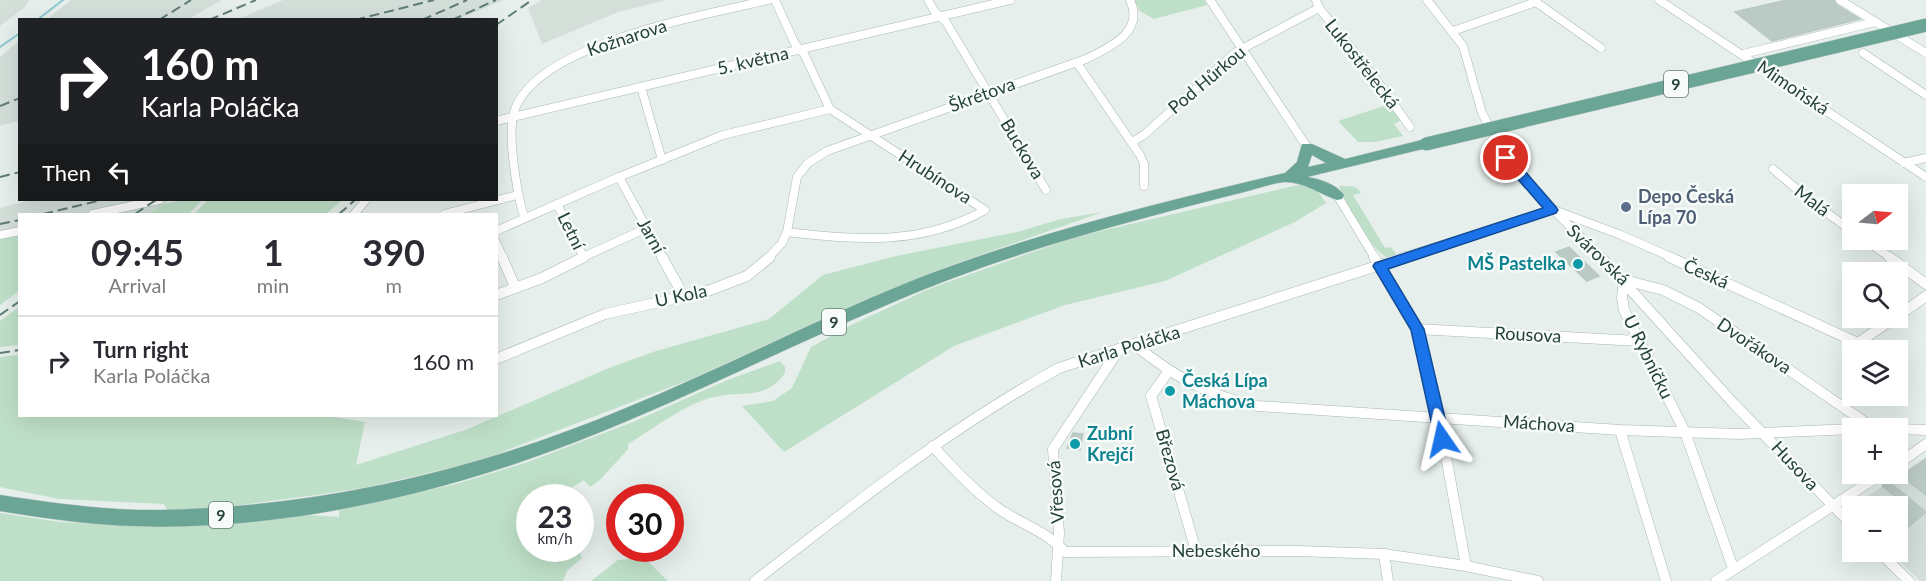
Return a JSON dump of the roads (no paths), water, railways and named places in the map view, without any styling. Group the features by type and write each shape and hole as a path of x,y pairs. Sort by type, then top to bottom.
{"main road":[{"name":"9","path":"0,503 54,512 102,516 201,516 317,504 441,480 517,458 608,424 907,290 1076,231 1285,178 1926,25"},
{"path":"1285,178 1303,164 1307,147 1332,160 1347,163 1337,177 1337,195"},
{"path":"1285,178 1318,184 1337,195"}],"street":[{"name":"Kožnarova","path":"512,117 521,95 535,80 559,63 588,50 641,32 768,0"},
{"path":"498,230 524,217 723,135 830,109 801,50 795,44 775,0"},
{"name":"Buckova","path":"928,0 940,18 946,22 1046,190"},
{"name":"5. května","path":"498,120 1010,0"},
{"name":"Škrétova","path":"803,169 827,151 1077,63 1114,43 1129,31 1135,17 1134,4 1130,0"},
{"path":"1221,0 1211,1 1307,147"},
{"name":"Svárovská","path":"1427,0 1463,46 1475,94 1491,133 1527,184 1624,280 1734,404 1762,432"},
{"name":"Mimoňská","path":"1659,0 1926,177"},
{"path":"1840,0 1926,53"},
{"path":"1453,31 1535,1 1601,48"},
{"name":"Pod Hůrkou","path":"1132,142 1144,135 1243,48 1317,4"},
{"name":"Lukostřelecká","path":"1317,4 1373,75 1410,127"},
{"path":"1743,54 1875,22"},
{"path":"1863,53 1926,95"},
{"path":"1077,63 1132,142 1144,164 1144,186"},
{"path":"641,87 662,160"},
{"name":"Hrubínova","path":"787,232 849,239 906,235 970,220 985,210 830,109"},
{"path":"512,117 517,195 524,217"},
{"path":"1904,163 1926,158"},
{"name":"U Kola","path":"498,358 605,314 705,292 747,276 772,255 787,232 794,185 803,169"},
{"name":"Malá","path":"1773,169 1842,224"},
{"name":"Jarní","path":"619,177 683,295"},
{"path":"498,200 517,195"},
{"path":"1337,195 1417,329 1438,418 1466,566"},
{"path":"98,213 154,201"},
{"path":"355,213 365,201"},
{"path":"448,213 494,201"},
{"name":"Letní","path":"557,204 584,258"},
{"name":"Karla Poláčka","path":"755,581 933,446 1031,382 1059,368 1118,351 1551,210"},
{"name":"Česká","path":"1551,210 1620,235 1858,343 1880,328"},
{"path":"498,294 542,278 647,228"},
{"path":"0,236 18,232"},
{"path":"498,247 515,287"},
{"path":"1879,250 1926,284"},
{"name":"U Rybníčku","path":"1624,280 1622,297 1624,310 1684,432 1733,568"},
{"name":"Dvořákova","path":"1624,280 1637,282 1691,304 1859,418"},
{"path":"1908,309 1926,296"},
{"name":"Rousova","path":"1417,329 1639,341"},
{"name":"Máchova","path":"1134,345 1167,372 1190,385 1229,402 1258,406 1620,430 1738,434 1842,429"},
{"name":"Vřesová","path":"1056,581 1059,539 1053,449 1118,351"},
{"name":"Březová","path":"1167,372 1151,396 1196,551"},
{"path":"1908,429 1926,430"},
{"path":"1620,430 1666,581"},
{"name":"Husova","path":"1762,432 1842,515"},
{"path":"1908,457 1926,444"},
{"name":"Nebeského","path":"933,446 966,483 986,500 1024,525 1059,539 1065,552 1196,551 1384,554 1466,566 1538,581"},
{"path":"1716,581 1867,484"},
{"path":"1384,554 1388,581"},
{"path":"1889,562 1909,581"}],"waterway":[{"path":"40,18 63,0"},
{"path":"0,47 18,34"}],"railway":[{"path":"162,18 191,0"},
{"path":"214,18 256,0"},
{"path":"363,18 434,0"},
{"path":"426,18 467,0"},
{"path":"456,18 496,0"},
{"path":"498,24 532,0"},
{"path":"0,106 18,99"},
{"path":"0,177 18,172"},
{"path":"47,213 98,201"},
{"path":"136,213 154,201"},
{"path":"340,213 354,201"},
{"path":"0,224 18,220"},
{"path":"0,315 18,302"},
{"path":"0,353 18,350"}],"place":[{"name":"Depo Česká Lípa 70","path":"1626,207"},
{"name":"MŠ Pastelka","path":"1578,264"},
{"name":"Česká Lípa Máchova","path":"1170,391"},
{"name":"Zubní Krejčí","path":"1075,444"}]}
